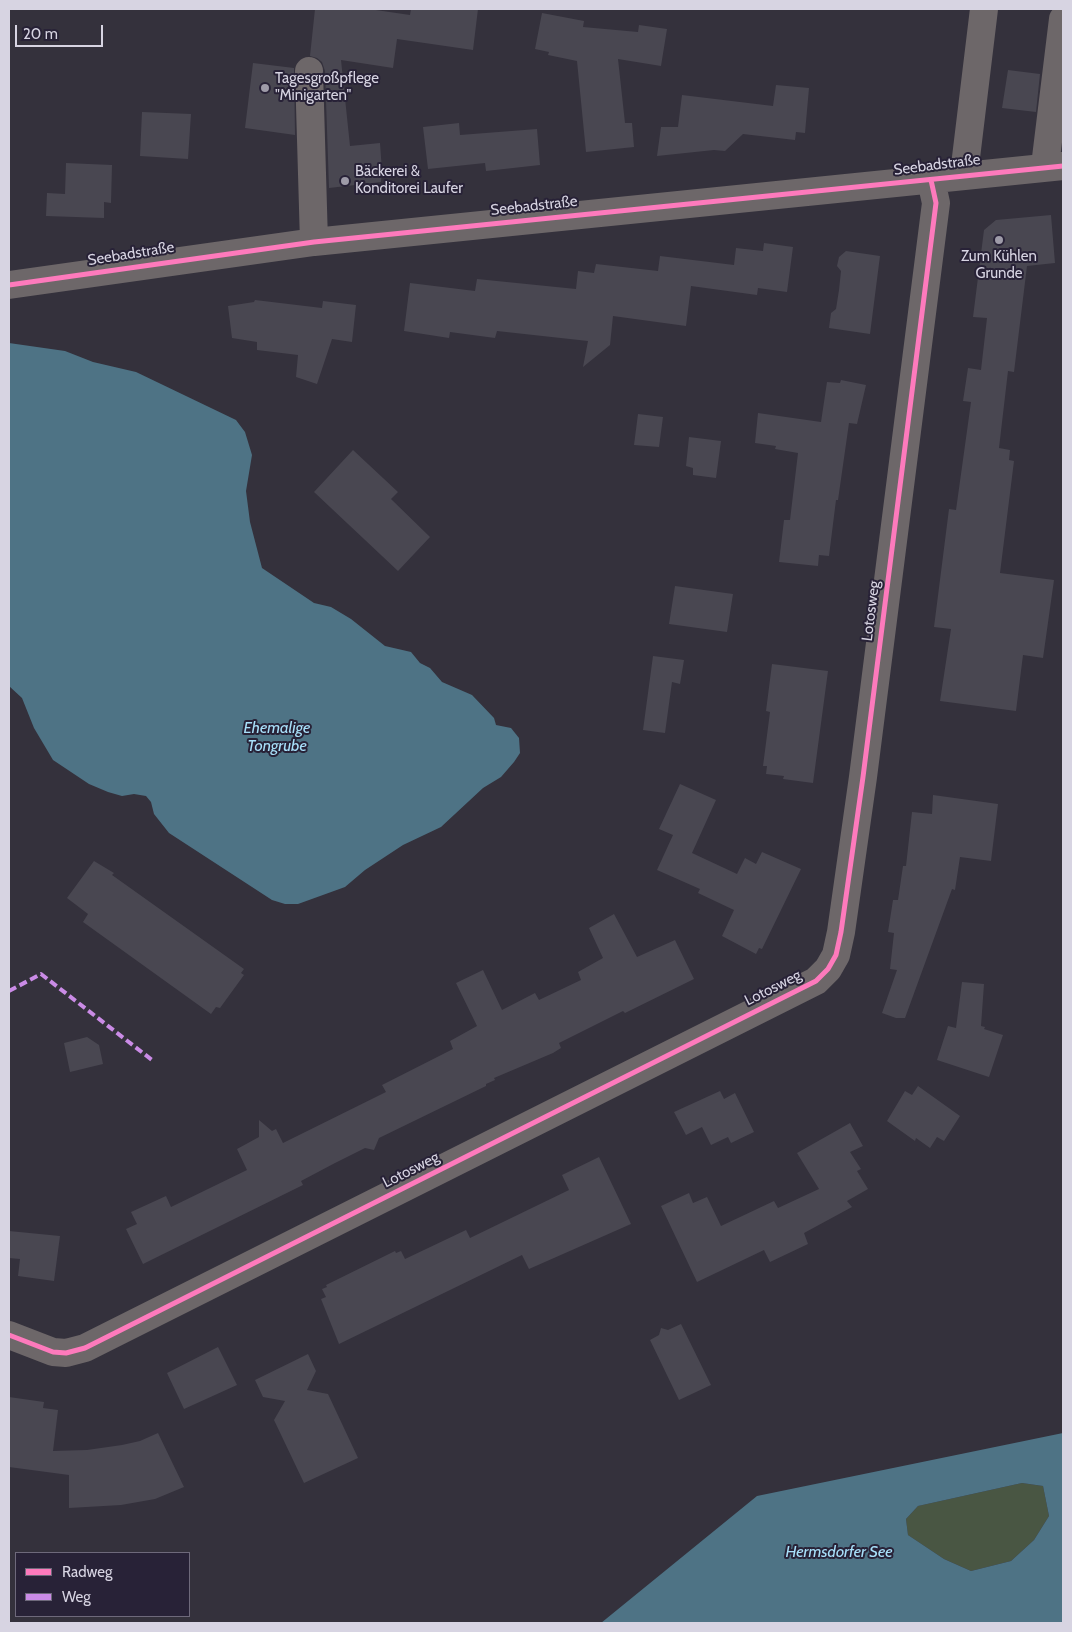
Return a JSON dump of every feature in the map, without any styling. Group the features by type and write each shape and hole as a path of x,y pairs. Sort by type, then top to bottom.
{"street":[{"path":"964,174 984,9"},
{"path":"1054,166 1063,19"},
{"path":"309,72 314,242"},
{"name":"Seebadstraße","path":"9,285 314,242 1054,166"},
{"name":"Lotosweg","path":"9,1335 53,1352 66,1353 85,1348 816,981 828,969 836,955 841,932 863,777 936,203 931,180"}],"green space":[{"path":"1022,1483 1043,1486 1049,1516 1034,1540 1011,1561 971,1571 944,1559 908,1535 906,1519 918,1506"}],"water":[{"name":"Ehemalige Tongrube","path":"9,343 65,351 93,362 136,372 236,420 245,432 252,455 246,491 250,522 262,568 314,603 331,607 351,619 385,646 411,652 420,663 430,668 442,682 472,695 494,718 496,725 511,728 519,738 520,753 514,762 501,777 483,788 441,827 403,845 365,870 345,887 298,904 285,904 272,900 169,833 154,814 151,802 146,796 134,794 122,796 108,792 89,784 53,760 34,728 22,698 9,686"},
{"name":"Hermsdorfer See","path":"1063,1433 1063,1623 601,1623 757,1496","holes":["1022,1483 1043,1486 1049,1516 1034,1540 1011,1561 971,1571 944,1559 908,1535 906,1519 918,1506"]}],"building":[{"path":"315,9 369,9 410,15 411,9 478,9 473,50 397,39 393,68 341,60 350,146 380,143 381,182 329,188 325,71 322,62 310,56"},
{"path":"542,13 584,21 583,27 638,32 639,25 667,29 661,66 618,59 625,123 632,123 634,147 586,152 577,61 548,55 549,52 535,49"},
{"path":"253,63 294,68 295,135 245,128"},
{"path":"1008,70 1040,74 1036,112 1002,108"},
{"path":"776,85 809,88 805,133 796,132 795,140 743,134 725,151 714,150 657,156 661,127 678,127 682,95 773,106"},
{"path":"142,112 191,114 188,159 140,156"},
{"path":"459,123 460,135 537,129 540,165 486,171 485,163 428,169 423,127"},
{"path":"66,163 112,165 111,203 104,202 104,218 46,216 47,193 65,194"},
{"path":"1051,215 1055,263 1027,266 1014,372 1008,371 999,448 1010,450 1009,460 1014,461 1000,573 1054,580 1043,658 1023,655 1016,711 940,701 951,629 934,627 949,509 956,510 971,402 963,401 968,368 981,370 987,318 973,317 984,230 996,220"},
{"path":"764,243 793,247 787,292 758,288 757,295 691,286 686,326 613,316 610,345 583,367 588,341 497,331 495,338 450,332 449,338 404,331 410,283 475,291 477,279 576,289 578,271 594,273 596,264 658,271 660,256 734,265 736,248 763,251"},
{"path":"846,251 880,256 870,334 829,328 831,313 836,309 839,290 841,271 837,266 839,257"},
{"path":"255,300 322,308 323,301 356,305 352,342 332,339 317,384 296,377 298,355 257,350 257,342 232,338 228,306 254,302"},
{"path":"841,380 866,385 857,424 849,423 829,556 819,555 818,566 779,562 784,520 790,520 798,453 775,449 776,446 755,443 758,413 821,422 827,382 840,383"},
{"path":"638,414 663,417 659,447 634,445"},
{"path":"689,437 721,441 716,478 693,475 693,468 686,466"},
{"path":"353,450 398,492 391,499 430,537 398,571 314,492"},
{"path":"675,586 733,594 727,632 669,624"},
{"path":"653,656 684,660 680,684 672,682 665,733 643,730"},
{"path":"772,664 828,671 813,783 783,779 784,776 766,774 767,766 763,766 770,712 766,711"},
{"path":"680,784 716,800 692,853 737,874 745,858 756,864 762,852 801,869 762,949 759,948 756,954 722,936 734,910 698,893 700,889 657,870 673,835 659,829"},
{"path":"933,795 998,804 991,861 960,857 955,890 952,889 905,1018 896,1018 882,1013 897,970 890,969 894,933 888,932 893,900 898,900 903,866 906,866 912,812 932,814"},
{"path":"94,861 114,873 112,875 244,969 241,973 244,975 220,1008 216,1007 211,1014 83,922 88,914 67,898"},
{"path":"614,914 637,957 675,940 694,979 559,1043 561,1048 553,1053 494,1078 495,1080 486,1084 486,1086 379,1138 374,1150 365,1148 301,1181 303,1185 143,1264 126,1229 137,1224 131,1212 166,1196 171,1207 247,1170 237,1149 259,1137 259,1120 272,1131 276,1129 283,1143 386,1092 382,1085 453,1049 450,1041 477,1026 456,983 483,970 502,1010 535,993 539,1000 581,980 578,972 603,958 589,928"},
{"path":"962,982 984,984 981,1026 985,1027 984,1029 1003,1035 989,1077 937,1060 948,1026 956,1028"},
{"path":"87,1037 99,1045 103,1064 70,1072 64,1043"},
{"path":"918,1086 960,1116 944,1141 937,1137 930,1148 916,1138 915,1141 887,1121 905,1091 912,1095"},
{"path":"720,1091 724,1099 735,1093 754,1132 731,1143 728,1137 711,1145 702,1127 686,1135 674,1112"},
{"path":"850,1123 863,1146 850,1152 861,1169 857,1171 868,1189 847,1201 852,1207 804,1233 808,1244 770,1262 764,1250 697,1282 661,1206 689,1193 693,1203 707,1197 721,1226 774,1201 778,1208 819,1189 797,1153"},
{"path":"599,1157 631,1224 529,1269 522,1255 339,1344 321,1299 326,1297 322,1289 327,1287 326,1285 395,1251 396,1253 401,1251 405,1259 466,1230 470,1238 569,1190 562,1175"},
{"path":"9,1231 60,1236 54,1281 18,1276 20,1259 9,1258"},
{"path":"681,1324 711,1385 679,1400 650,1340 659,1335 661,1328 668,1330"},
{"path":"218,1347 237,1385 184,1409 167,1373"},
{"path":"308,1354 316,1371 307,1390 328,1394 358,1458 304,1483 274,1420 285,1401 263,1397 255,1380"},
{"path":"9,1397 44,1402 43,1408 58,1410 53,1451 87,1450 122,1445 140,1441 158,1433 184,1487 155,1499 121,1505 69,1508 69,1475 9,1467"}],"marked path":[{"path":"9,991 41,974 152,1060"}],"cycle path":[{"path":"9,285 314,242 1063,166"},
{"path":"9,1335 53,1352 66,1353 85,1348 816,981 828,969 836,955 841,932 863,777 936,203 931,180"}],"place":[{"name":"Tagesgroßpflege \"Minigarten\"","path":"265,88"},
{"name":"Bäckerei & Konditorei Laufer","path":"345,181"},
{"name":"Zum Kühlen Grunde","path":"999,240"}]}
